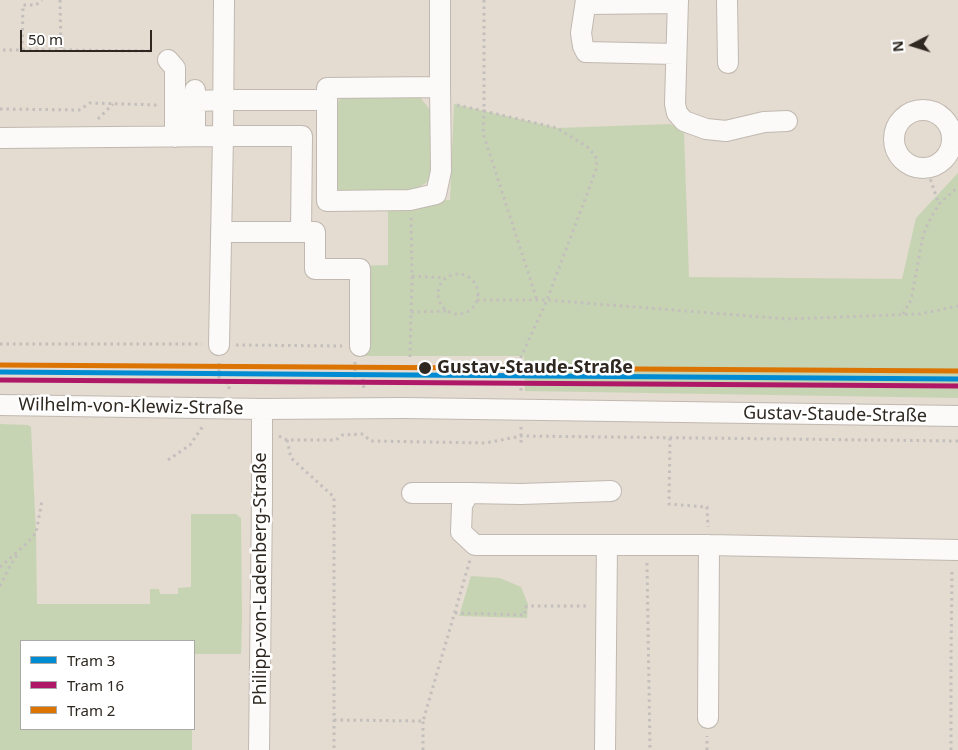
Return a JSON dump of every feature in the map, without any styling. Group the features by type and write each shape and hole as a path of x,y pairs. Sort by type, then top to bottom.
{"street":[{"path":"219,344 224,0"},
{"path":"440,0 441,171 436,194 410,200 327,201 327,88 440,87"},
{"path":"728,0 728,63"},
{"path":"676,54 586,52 581,33 586,2 678,2 675,104 677,113 684,121 706,129 726,131 764,122 787,121"},
{"path":"168,60 175,68 175,136"},
{"path":"195,96 195,136"},
{"path":"175,102 195,96 223,100 327,100"},
{"path":"918,110 928,110 946,120 955,139 946,156 940,162 926,167 914,166 906,162 900,156 894,139 896,129 901,120 918,110"},
{"path":"0,138 302,136 301,232"},
{"path":"222,232 315,232 315,269 360,269 360,346"},
{"name":"Wilhelm-von-Klewiz-Straße","path":"0,405 262,409"},
{"name":"Gustav-Staude-Straße","path":"262,409 404,408 958,416"},
{"name":"Philipp-von-Ladenberg-Straße","path":"259,750 262,409"},
{"path":"412,493 521,494 611,491"},
{"path":"469,493 462,505 461,532 475,545 709,545 955,550"},
{"path":"606,750 607,545"},
{"path":"708,718 709,545"}],"path":[{"path":"22,50 23,5 36,5 42,0"},
{"path":"60,0 61,50"},
{"path":"484,0 483,133 537,300"},
{"path":"3,50 159,51 168,60"},
{"path":"440,87 454,104 557,128 589,148 597,159 596,170 547,300 521,357 522,379"},
{"path":"0,109 79,110 90,104 166,105 175,102"},
{"path":"926,167 939,204"},
{"path":"902,314 911,300 923,236 928,223 939,204 958,187"},
{"path":"410,200 412,276 410,356"},
{"path":"411,312 448,311 456,314 469,311 478,300 478,290 471,278 457,273 445,278 440,285 439,300 448,311"},
{"path":"412,276 445,278"},
{"path":"478,300 547,300 787,319 920,314 958,306"},
{"path":"0,344 360,346 355,356 355,379"},
{"path":"219,344 219,382 229,382 228,408"},
{"path":"168,460 190,445 206,421"},
{"path":"262,433 274,433 287,440 336,440 342,435 362,434 371,441 486,444 521,436 958,442"},
{"path":"521,436 521,445"},
{"path":"670,438 669,504 707,508 709,545"},
{"path":"287,440 291,458 334,497 334,750"},
{"path":"0,567 36,533 42,501"},
{"path":"423,750 423,721 475,545"},
{"path":"647,545 650,750"},
{"path":"0,586 22,548"},
{"path":"951,750 951,663 955,550"},
{"path":"455,613 525,615 525,607 530,606 595,606"},
{"path":"334,720 423,721"}],"green space":[{"path":"415,91 435,116 434,168 427,182 410,193 343,193 335,187 332,111 339,100 348,95"},
{"path":"454,104 557,128 670,124 684,132 689,277 902,279 916,218 958,173 958,398 525,391 524,356 355,356 351,266 388,265 388,201 450,200"},
{"path":"0,424 28,425 31,427 37,604 150,604 150,589 159,589 160,594 178,594 178,588 191,587 191,514 236,514 241,518 241,654 195,654 195,640 20,640 20,730 192,730 192,750 0,750"},
{"path":"471,576 500,578 521,587 528,604 527,618 459,616"}],"tram line":[{"name":"2","path":"0,365 958,371"},
{"name":"3","path":"0,372 958,379"},
{"name":"16","path":"0,380 958,386"}],"place":[{"name":"Gustav-Staude-Straße","path":"425,368"}]}
